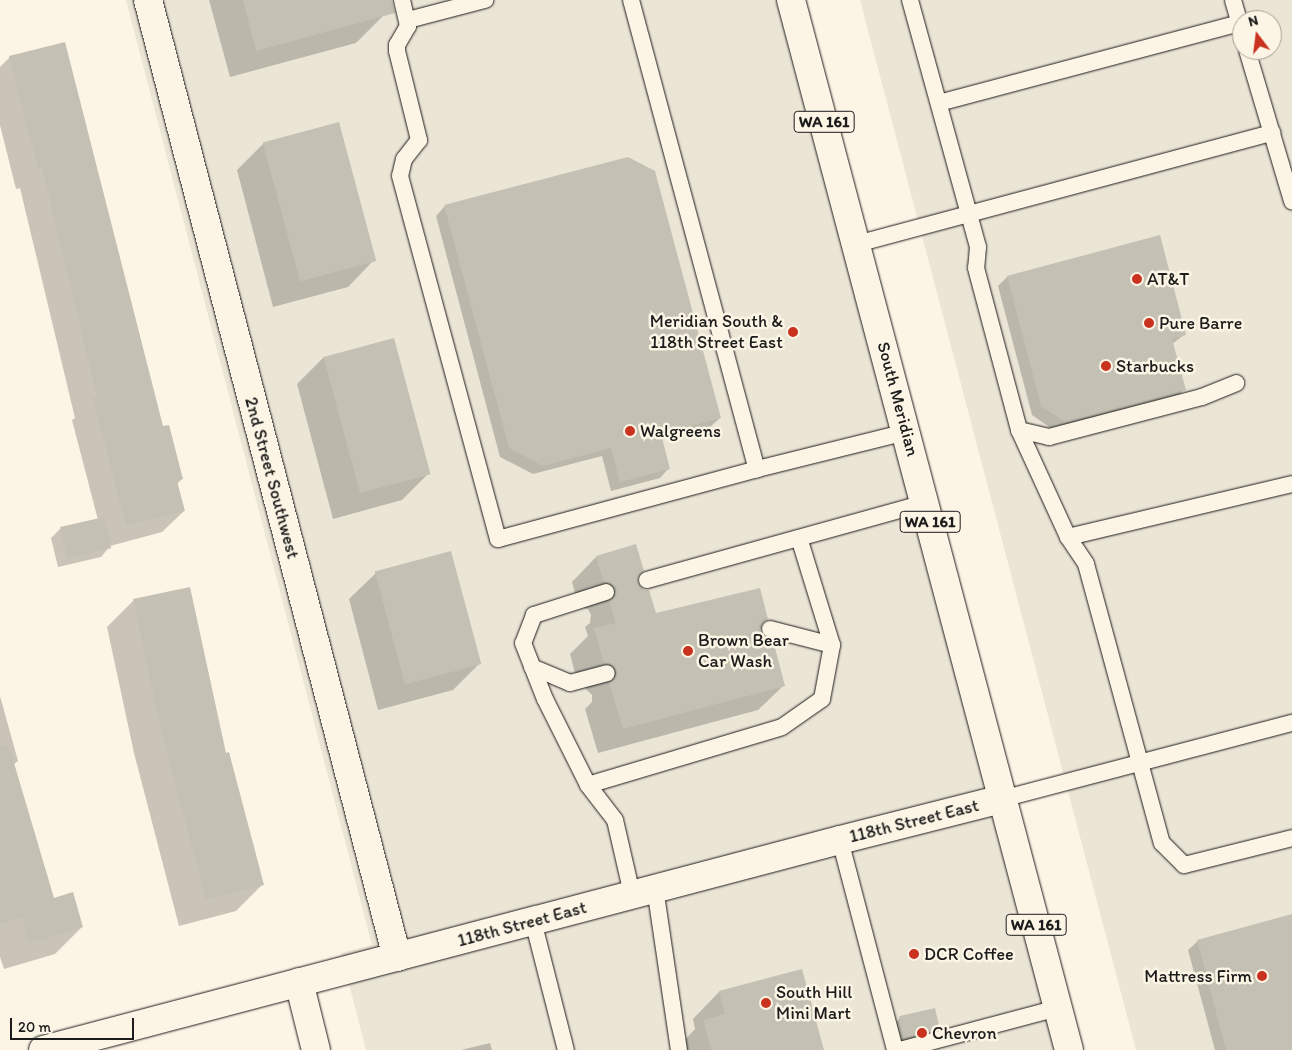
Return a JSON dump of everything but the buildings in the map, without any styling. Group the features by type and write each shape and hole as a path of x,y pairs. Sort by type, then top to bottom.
{"street":[{"name":"2nd Street Southwest","path":"148,0 397,957"},
{"name":"South Meridian","path":"791,0 907,432 1002,799"},
{"name":"118th Street East","path":"43,1050 644,891 1002,799"},
{"name":"WA 161","path":"1002,799 1069,1050"},
{"path":"299,982 316,1050"}],"lane":[{"path":"402,0 408,20 407,30 397,45 397,51 419,140 404,159 400,176 498,539 757,469 907,432"},
{"path":"408,20 485,0"},
{"path":"631,0 757,469"},
{"path":"910,0 970,214 978,247 976,268 1018,430 1068,537 1086,564 1162,843 1184,865 1292,838"},
{"path":"938,103 1232,29"},
{"path":"1250,60 1292,201"},
{"path":"857,244 1272,133"},
{"path":"1018,430 1049,436 1202,397 1236,384"},
{"path":"1068,537 1292,484"},
{"path":"646,580 925,502"},
{"path":"588,785 782,727 822,699 832,645 799,538"},
{"path":"606,592 534,615 523,643 545,699 588,785 615,820 644,891 679,1050"},
{"path":"770,629 832,645"},
{"path":"532,667 570,683 607,673"},
{"path":"1002,799 1292,723"},
{"path":"840,840 895,1050"},
{"path":"533,921 566,1050"},
{"path":"900,1050 1058,1008"}],"shaded area":[{"path":"126,0 791,0 1069,1050 366,1050 341,953 372,945"},
{"path":"860,0 1292,0 1292,1050 1136,1050"}],"place":[{"name":"AT&T","path":"1137,279"},
{"name":"Pure Barre","path":"1149,323"},
{"name":"Meridian South & 118th Street East","path":"793,332"},
{"name":"Starbucks","path":"1106,366"},
{"name":"Walgreens","path":"630,431"},
{"name":"Brown Bear Car Wash","path":"688,651"},
{"name":"DCR Coffee","path":"914,954"},
{"name":"Mattress Firm","path":"1262,976"},
{"name":"South Hill Mini Mart","path":"766,1003"},
{"name":"Chevron","path":"922,1033"}]}
